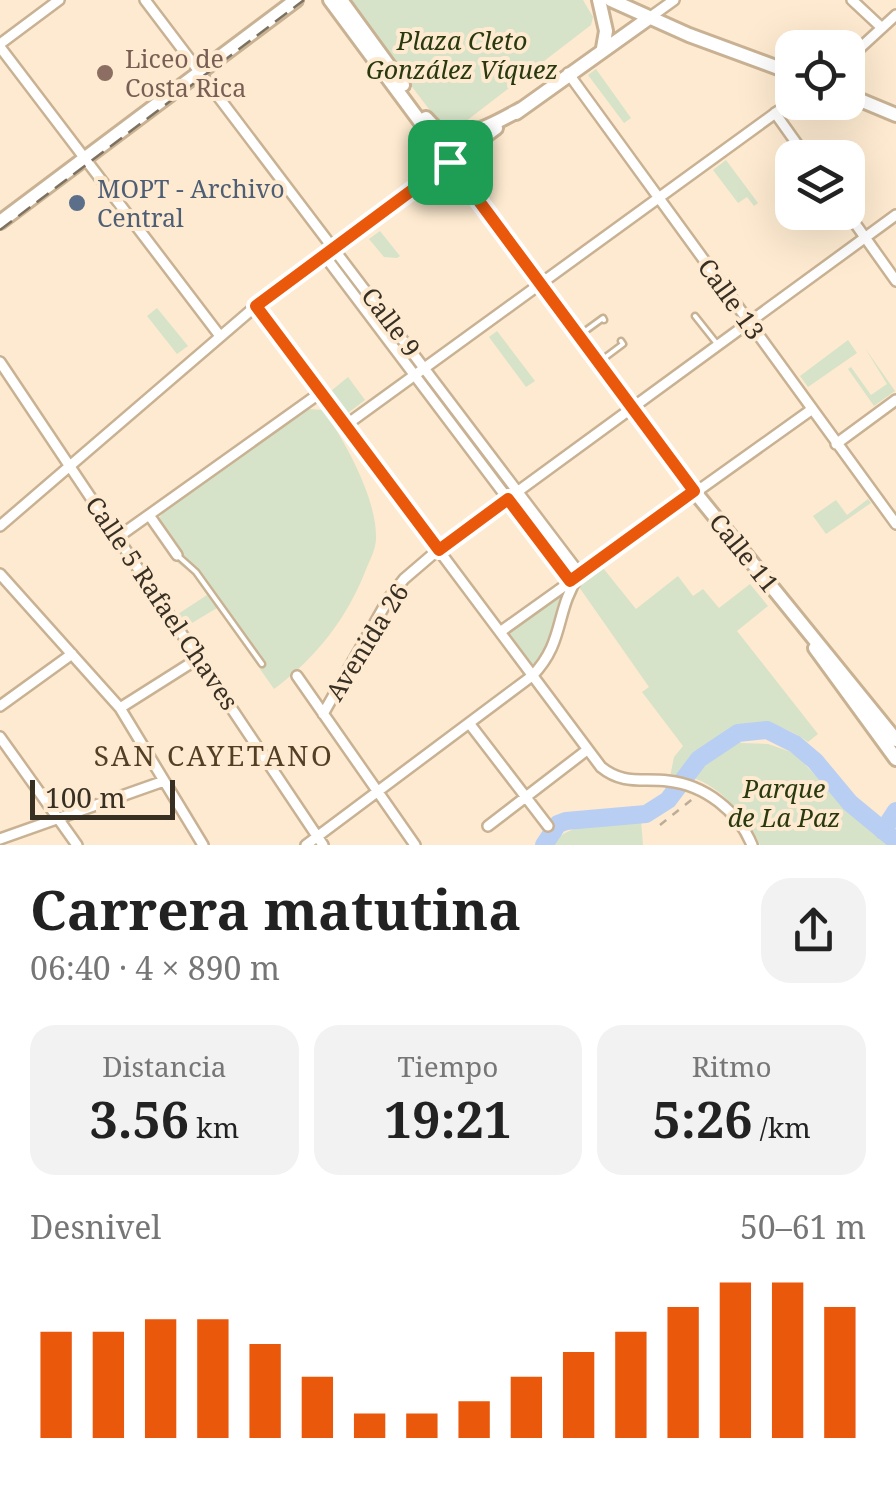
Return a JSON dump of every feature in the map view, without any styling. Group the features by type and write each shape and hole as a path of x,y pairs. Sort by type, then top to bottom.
{"main road":[{"path":"0,222 296,0"},
{"name":"Calle 11","path":"330,0 694,491 896,740"},
{"path":"341,0 433,127 449,135 486,127"},
{"path":"599,0 606,31 603,48"},
{"path":"611,0 775,67"},
{"path":"450,162 648,18"},
{"path":"865,102 896,115"},
{"path":"431,138 459,142 521,109"},
{"name":"Calle 11","path":"801,624 827,668 896,760"}],"street":[{"path":"58,0 0,46 220,336"},
{"name":"Calle 9","path":"145,0 580,574"},
{"path":"648,18 674,0"},
{"path":"852,0 882,28"},
{"path":"865,44 896,15"},
{"name":"Calle 13","path":"568,74 896,524"},
{"path":"346,426 775,113"},
{"path":"0,526 256,306 450,162"},
{"name":"Avenida 26","path":"323,714 396,588 439,550 896,215"},
{"path":"859,230 896,281"},
{"name":"Calle 9","path":"324,255 571,582"},
{"path":"256,306 601,767 633,782 665,781 700,788 738,820 752,845"},
{"name":"Calle 5 Rafael Chaves","path":"0,362 320,841"},
{"path":"118,537 320,392"},
{"path":"836,444 896,400"},
{"path":"500,632 811,410"},
{"path":"149,515 177,556"},
{"path":"0,574 120,708 203,845"},
{"path":"306,845 320,841 378,792 532,676 552,654 571,582"},
{"path":"0,706 72,654"},
{"path":"120,708 199,658"},
{"path":"297,676 415,845"},
{"path":"469,723 548,826"},
{"path":"0,737 77,845"},
{"path":"488,826 587,750"},
{"path":"0,839 164,781"}],"lane":[{"path":"696,316 718,345"},
{"path":"580,335 604,320"},
{"path":"600,362 624,344 621,341"},
{"path":"177,556 196,572 262,664"}],"path":[{"path":"660,826 700,788"}],"green space":[{"name":"Plaza Cleto González Víquez","path":"346,0 583,0 593,17 591,25 461,125 444,124"},
{"path":"596,69 631,118 624,123 588,75"},
{"path":"726,160 758,203 754,206 747,197 738,203 713,170"},
{"path":"380,231 400,256 384,257 369,239"},
{"path":"157,308 188,346 177,354 147,316"},
{"path":"497,331 535,381 526,387 489,337"},
{"path":"848,340 857,353 808,387 800,376"},
{"path":"865,348 895,391 874,406 848,369 851,367 871,395 887,384"},
{"path":"348,377 365,400 348,413 331,391"},
{"path":"308,409 323,410 350,454 371,506 376,542 341,619 317,650 274,689 217,608 187,626 178,614 207,595 192,574 173,559 181,552 159,518 170,504"},
{"path":"868,499 871,503 826,534 813,516 836,500 847,515"},
{"name":"Parque de La Paz","path":"603,568 636,609 678,576 693,596 703,589 719,608 750,584 768,606 737,631 818,734 808,742 780,727 762,724 732,732 741,743 768,744 794,753 840,801 896,845 760,845 732,805 713,788 693,778 703,762 698,755 682,778 670,777 674,757 683,746 642,692 649,687 579,587"},
{"path":"564,589 549,640 532,667 507,632"},
{"path":"641,820 643,845 552,845 558,837 579,828"}],"waterway":[{"path":"544,845 558,824 566,821 646,814 668,800 699,759 738,733 767,730 795,744 815,761 850,803 896,841"},
{"path":"883,831 896,811"}],"railway":[{"path":"0,230 304,0"}],"place":[{"name":"Liceo de Costa Rica","path":"105,73"},
{"name":"MOPT - Archivo Central","path":"77,203"}],"district":[{"name":"SAN CAYETANO","path":"214,756"}],"route":[{"path":"450,162 694,491 570,581 508,499 439,550 256,306 450,162"}]}
